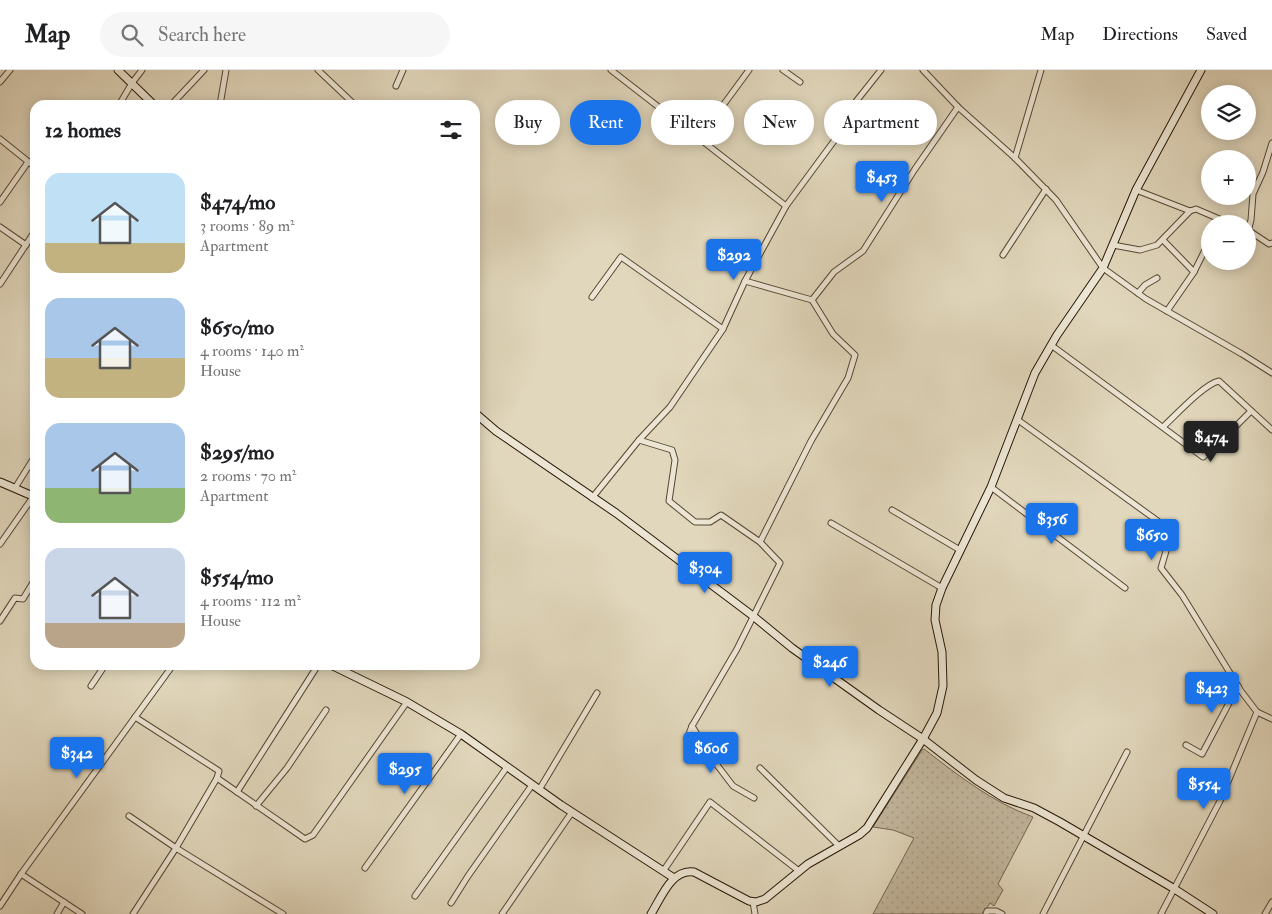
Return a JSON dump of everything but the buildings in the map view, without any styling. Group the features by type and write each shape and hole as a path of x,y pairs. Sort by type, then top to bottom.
{"street":[{"path":"0,82 10,70"},
{"path":"118,70 149,100"},
{"path":"122,100 142,70"},
{"path":"176,100 204,70"},
{"path":"221,100 226,70"},
{"path":"318,70 350,100"},
{"path":"325,76 330,70"},
{"path":"396,86 403,70"},
{"path":"611,70 651,101"},
{"path":"727,100 749,70"},
{"path":"783,70 800,82"},
{"path":"592,498 639,440 670,407 723,329 745,281 786,206 848,122 850,109 881,70"},
{"path":"923,70 958,107 1015,158 1046,189 1056,200 1103,268 1138,293 1272,373"},
{"path":"1015,158 1041,70"},
{"path":"650,914 674,878 685,872 694,872 745,899 754,902 765,899 799,872 859,835 866,828 937,713 943,686 942,652 935,620 936,606 942,588 992,487 1035,373 1051,345 1103,268 1136,190 1201,70"},
{"path":"812,300 834,272 863,251 915,169 958,107"},
{"path":"0,139 28,162 0,202"},
{"path":"1252,215 1253,194 1263,172 1272,143"},
{"path":"708,145 786,206"},
{"path":"1003,256 1046,189"},
{"path":"1136,190 1190,211"},
{"path":"1114,245 1140,250 1157,245 1190,211 1196,209 1206,215"},
{"path":"0,227 26,245"},
{"path":"1256,236 1269,244 1272,243"},
{"path":"0,284 30,239"},
{"path":"1163,240 1194,272"},
{"path":"592,297 621,257 723,329"},
{"path":"1167,311 1194,272 1201,258"},
{"path":"1138,293 1145,285 1157,278"},
{"path":"745,281 812,300 833,334 855,355 848,378 760,542"},
{"path":"1051,345 1164,426 1203,457 1252,411"},
{"path":"1164,426 1214,382 1220,381 1272,430"},
{"path":"480,417 496,431 616,514 753,616 792,648 879,710 923,738 976,780 1004,798 1034,808 1083,835 1213,914"},
{"path":"1018,420 1166,527 1171,534 1160,568 1182,595 1256,712 1272,719"},
{"path":"639,440 672,450 675,460 669,501 695,522 710,522 721,515 760,542 780,563 737,650 692,726 687,739"},
{"path":"15,488 30,464"},
{"path":"0,482 30,495"},
{"path":"992,487 1125,588"},
{"path":"0,544 30,503"},
{"path":"892,510 960,550"},
{"path":"831,523 942,588"},
{"path":"1,617 15,598 23,599 30,587"},
{"path":"91,686 102,670"},
{"path":"0,906 21,874 169,670"},
{"path":"237,792 315,670"},
{"path":"341,670 407,702 461,734 572,812 674,878"},
{"path":"1186,745 1202,754 1238,686"},
{"path":"451,903 468,876 536,787 597,693"},
{"path":"217,778 305,839 313,835 407,702"},
{"path":"256,806 288,768 326,710"},
{"path":"1161,914 1220,801 1256,712"},
{"path":"133,914 176,848 217,778 219,771 135,717"},
{"path":"692,726 711,757 733,786 754,798"},
{"path":"365,868 461,734"},
{"path":"1043,914 1127,752"},
{"path":"415,896 507,767"},
{"path":"760,768 839,846"},
{"path":"664,870 710,802 799,872"},
{"path":"502,914 572,812"},
{"path":"129,816 176,848 283,914"},
{"path":"21,874 82,914"},
{"path":"57,914 64,902"},
{"path":"754,902 755,914"},
{"path":"1265,914 1272,902"},
{"path":"986,914 987,911 996,911 1002,914"}],"shaded area":[{"path":"924,749 990,796 1033,817 998,884 1003,890 994,906 990,903 983,914 873,914 914,838 893,830 873,827"}]}
